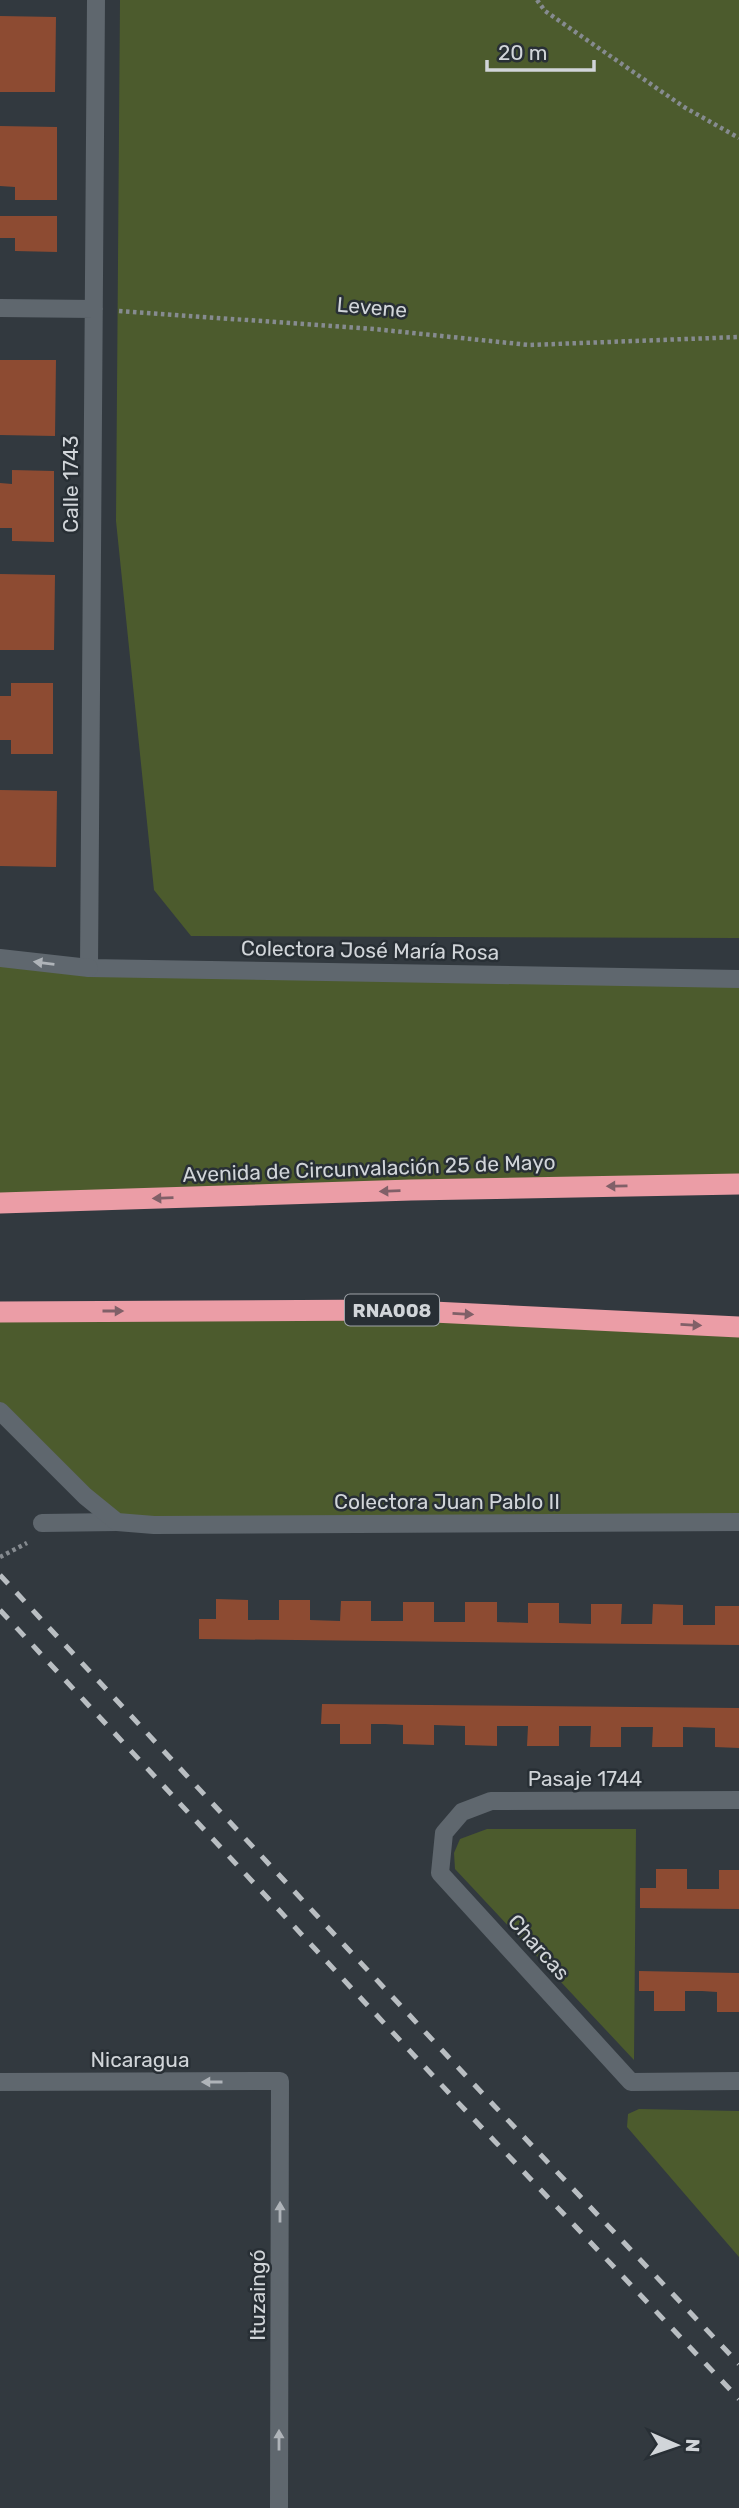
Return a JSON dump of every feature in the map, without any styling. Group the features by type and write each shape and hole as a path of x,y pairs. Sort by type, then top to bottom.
{"highway":[{"path":"686,1184 739,1176"},
{"name":"Avenida de Circunvalación 25 de Mayo","path":"0,1203 411,1190 739,1184"},
{"name":"RNA008","path":"0,1312 392,1310 739,1327"}],"street":[{"name":"Calle 1743","path":"89,968 96,0"},
{"path":"0,308 94,309"},
{"name":"Colectora José María Rosa","path":"0,958 89,968 739,979"},
{"path":"0,1411 85,1496 117,1522"},
{"path":"42,1523 117,1522"},
{"name":"Colectora Juan Pablo II","path":"117,1522 154,1525 739,1522"},
{"name":"Pasaje 1744","path":"444,1833 462,1812 491,1801 739,1800"},
{"name":"Charcas","path":"444,1833 440,1872 631,2082 739,2081"},
{"name":"Nicaragua","path":"0,2082 280,2081"},
{"name":"Ituzaingó","path":"279,2508 280,2081"}],"path":[{"path":"537,0 545,11 684,107 739,138"},
{"name":"Levene","path":"94,309 374,329 529,345 739,337"}],"green space":[{"path":"120,0 739,0 739,938 191,936 154,890 116,521"},
{"path":"0,958 739,979 739,1184 0,1203"},
{"path":"0,1312 739,1327 739,1522 117,1522 0,1411"},
{"path":"487,1829 636,1829 634,2060 455,1869 454,1853 460,1839"},
{"path":"639,2109 739,2111 739,2257 627,2127 628,2114"}],"building":[{"path":"0,16 56,17 55,92 0,92"},
{"path":"0,126 57,127 57,200 15,200 15,187 0,186"},
{"path":"0,216 57,216 57,252 15,251 15,238 0,238"},
{"path":"0,360 56,360 55,436 0,435"},
{"path":"12,470 54,471 54,542 12,541 12,528 0,528 0,483 12,484"},
{"path":"0,574 55,575 54,650 0,650"},
{"path":"11,683 53,683 53,754 11,754 11,740 0,740 0,696 11,696"},
{"path":"0,790 57,791 56,867 0,866"},
{"path":"216,1599 248,1600 248,1620 279,1620 279,1600 310,1600 310,1620 340,1621 341,1601 371,1601 371,1621 403,1621 403,1602 434,1602 434,1622 465,1622 465,1602 497,1602 497,1622 528,1623 528,1603 559,1603 559,1623 591,1624 591,1604 622,1604 621,1624 652,1624 653,1604 683,1605 683,1625 715,1625 715,1606 739,1606 739,1645 199,1639 199,1619 216,1619"},
{"path":"322,1704 739,1708 739,1748 715,1747 715,1728 683,1727 683,1747 652,1747 653,1727 621,1727 621,1747 590,1747 591,1726 559,1726 559,1746 527,1746 528,1726 497,1726 497,1746 465,1745 465,1726 434,1725 434,1745 403,1744 403,1725 371,1724 371,1744 340,1744 340,1724 321,1724"},
{"path":"656,1869 687,1869 687,1889 719,1889 719,1870 739,1870 739,1909 640,1908 640,1888 656,1888"},
{"path":"639,1971 739,1973 739,2012 717,2012 717,1992 702,1991 685,1991 685,2011 654,2011 654,1991 639,1991"}],"railway":[{"path":"0,1575 467,2077 739,2364"},
{"path":"0,1610 449,2093 739,2399"}]}
